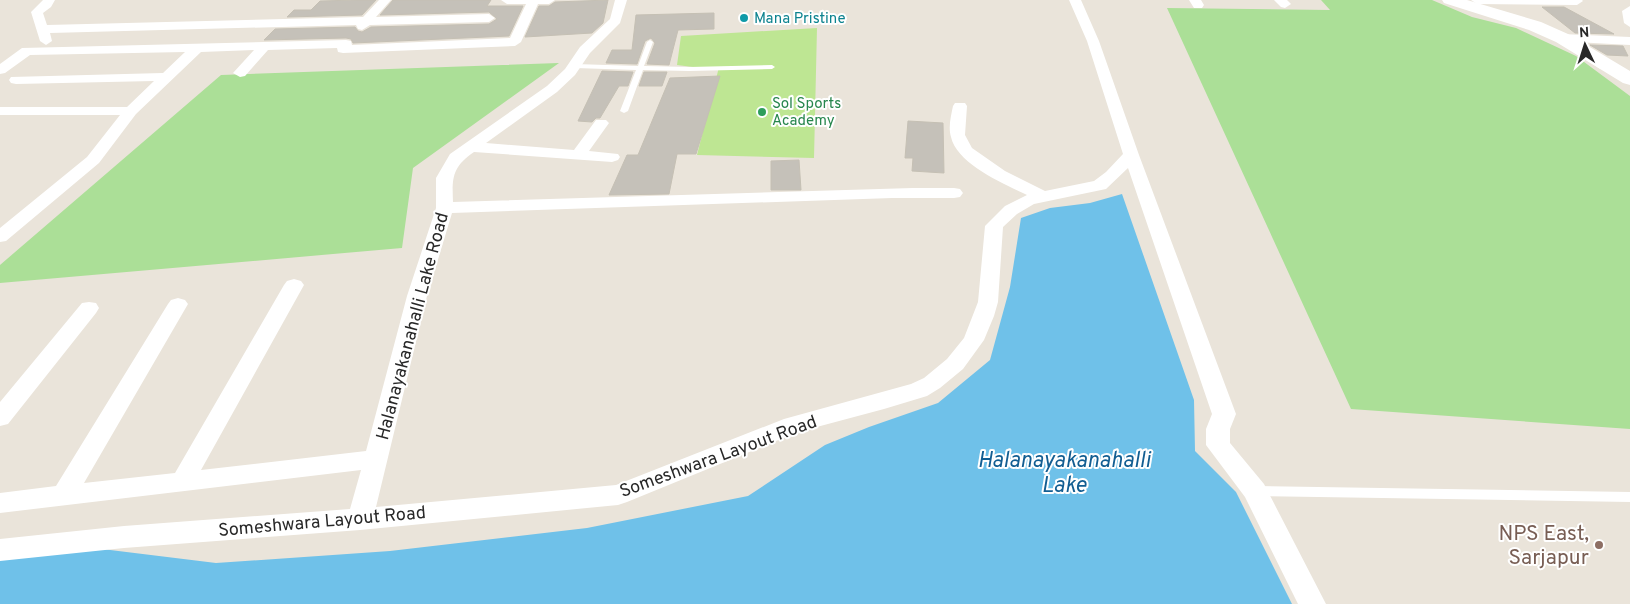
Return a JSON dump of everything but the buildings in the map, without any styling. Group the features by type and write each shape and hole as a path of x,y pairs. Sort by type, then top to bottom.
{"main road":[{"path":"1451,0 1535,26 1562,38 1630,79"}],"street":[{"path":"48,0 47,4 37,12 49,50"},
{"path":"386,0 343,49 515,42 533,0"},
{"path":"507,0 549,0"},
{"name":"Halanayakanahalli Lake Road","path":"360,519 417,296 445,208 444,178 456,157 552,89 586,50 616,20 621,0"},
{"path":"1075,0 1093,41 1130,155 1224,414 1218,429 1218,445 1255,491 1312,604"},
{"path":"1451,0 1577,1"},
{"path":"1630,10 1628,11 1630,23"},
{"path":"42,29 489,18"},
{"path":"1562,38 1630,41"},
{"path":"0,70 27,51 346,44"},
{"path":"240,73 264,46"},
{"path":"0,237 93,160 131,111 197,48"},
{"path":"16,80 166,77"},
{"path":"960,106 957,131 961,145 1006,179 1045,198"},
{"path":"0,111 131,111"},
{"path":"579,154 601,123"},
{"path":"470,147 612,156"},
{"name":"Someshwara Layout Road","path":"0,550 124,537 360,519 618,495 792,425 876,404 919,390 955,364 973,340 984,316 988,302 994,226 1011,210 1029,200 1100,185 1112,176 1130,155"},
{"path":"445,208 581,202 794,197 907,191 954,192"},
{"path":"182,482 294,285"},
{"path":"64,495 178,304"},
{"path":"0,418 89,308"},
{"path":"0,503 376,459"}],"lane":[{"path":"624,111 650,42"},
{"path":"574,66 640,68 772,67"},
{"path":"1255,491 1630,497"}],"green space":[{"path":"1321,0 1432,0 1472,17 1516,28 1576,56 1630,96 1630,429 1351,409 1167,8 1330,10"},
{"name":"Sol Sports Academy","path":"817,28 814,158 697,155 719,67 701,68 677,65 681,36"},
{"path":"559,63 413,168 402,248 0,283 0,265 221,75"}],"water":[{"name":"Halanayakanahalli Lake","path":"1122,194 1194,400 1195,451 1236,492 1292,604 0,604 0,558 102,549 216,563 390,551 587,528 748,496 825,445 869,427 938,403 990,360 1010,287 1021,218 1050,208 1090,203"}],"place":[{"name":"Mana Pristine","path":"744,18"},
{"name":"Sol Sports Academy","path":"762,112"},
{"name":"NPS East, Sarjapur","path":"1599,545"}]}
